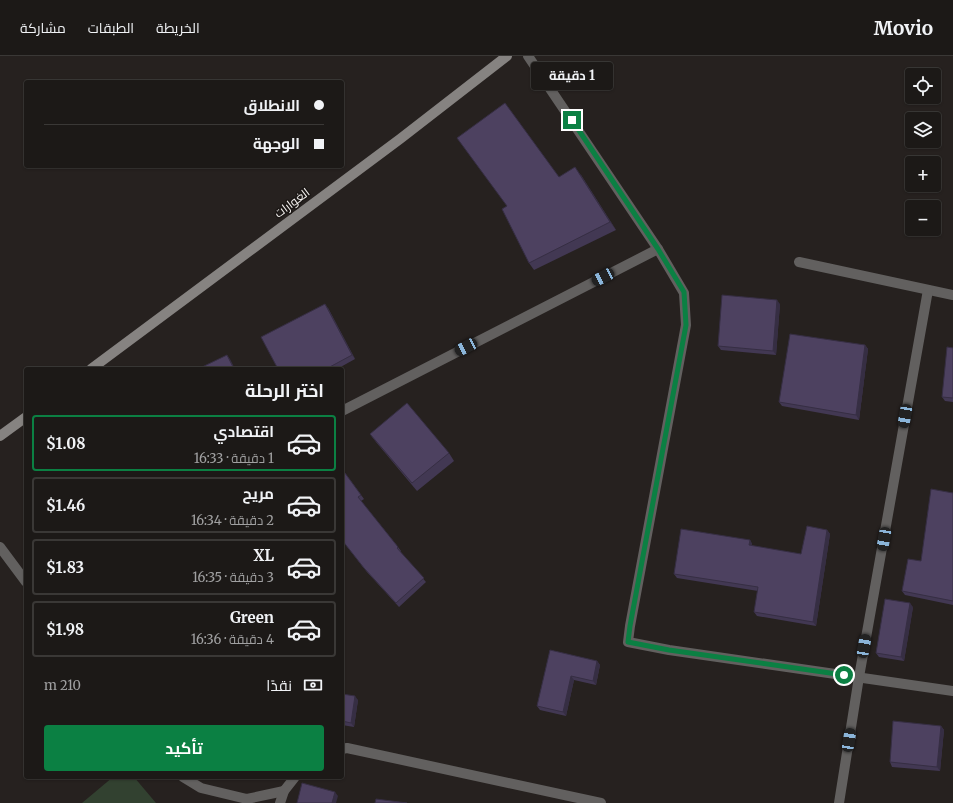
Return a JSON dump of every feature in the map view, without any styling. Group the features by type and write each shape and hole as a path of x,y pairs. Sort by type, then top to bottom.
{"street":[{"name":"الغوارات","path":"93,367 400,139 507,56"},
{"path":"528,56 658,249 684,292 686,325 628,642 669,650 953,691"},
{"path":"344,410 658,249"},
{"path":"799,262 953,295"},
{"path":"839,803 859,677 928,290"},
{"path":"0,436 24,418"},
{"path":"0,547 24,579"},
{"path":"344,748 601,803"},
{"path":"186,779 201,788 247,799 284,791"},
{"path":"280,803 284,791 293,779"}],"green space":[{"path":"111,779 136,779 156,803 82,803"}],"building":[{"path":"505,103 559,177 575,167 610,222 529,263 502,209 507,206 457,138"},
{"path":"722,295 777,300 773,351 718,346"},
{"path":"325,304 352,355 330,367 277,367 261,337"},
{"path":"790,334 865,345 856,415 779,402"},
{"path":"947,347 953,348 953,398 942,397"},
{"path":"227,355 233,367 202,367"},
{"path":"407,403 449,453 412,483 370,434"},
{"path":"344,472 361,495 358,497 398,547 397,548 424,578 396,603 364,568 344,543"},
{"path":"931,489 953,493 953,601 902,591 908,559 921,561"},
{"path":"807,526 827,530 813,622 754,612 758,587 674,574 681,529 750,540 749,545 801,554"},
{"path":"885,599 910,603 901,657 876,653"},
{"path":"550,650 597,661 593,681 571,676 563,712 537,706"},
{"path":"344,694 355,696 351,723 344,721"},
{"path":"893,721 941,726 937,767 890,762"},
{"path":"302,783 335,792 332,803 297,803"},
{"path":"376,799 407,803 375,803"}],"route":[{"path":"572,120 658,249 684,292 686,325 628,642 669,650 844,675"}]}
